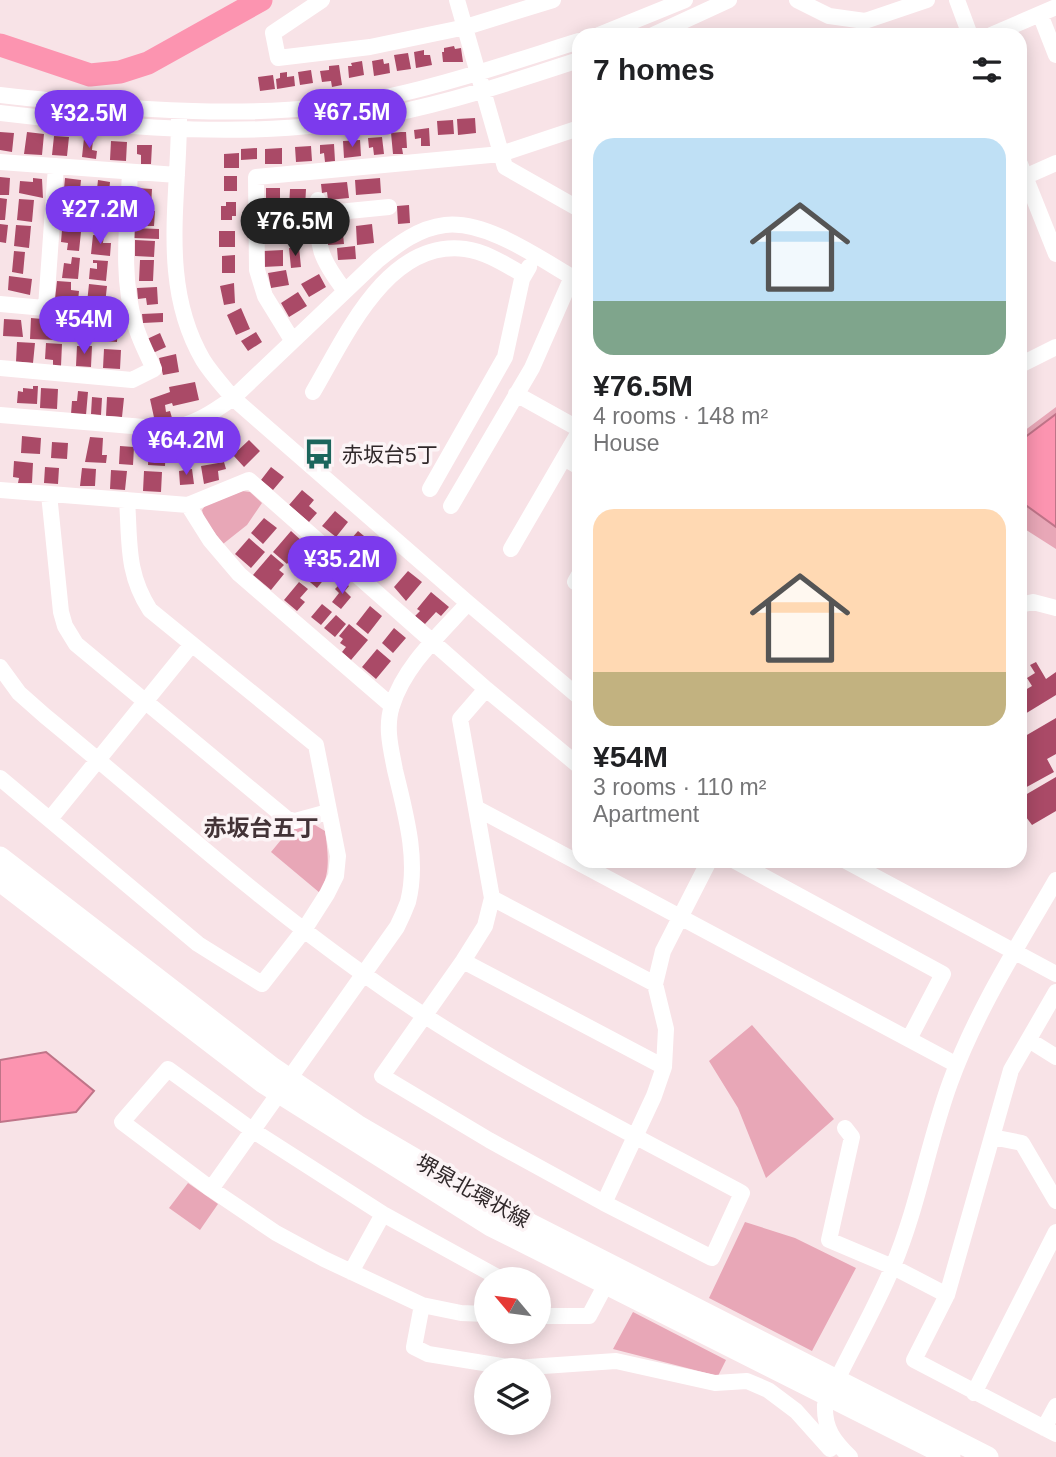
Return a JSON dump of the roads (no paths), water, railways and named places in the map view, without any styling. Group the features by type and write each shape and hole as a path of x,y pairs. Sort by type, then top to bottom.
{"main road":[{"name":"堺泉北環状線","path":"0,857 284,1087 357,1125 499,1208 833,1388 950,1457"},
{"name":"堺泉北環状線","path":"0,881 284,1087 491,1226 606,1284 988,1457"}],"street":[{"path":"322,0 273,33 278,58 370,47 466,27 502,8 553,0"},
{"path":"457,0 505,167 572,205"},
{"path":"615,28 685,0"},
{"path":"668,28 729,0"},
{"path":"797,0 829,16 865,21 927,0"},
{"path":"957,0 968,28"},
{"path":"1007,28 1056,7"},
{"path":"1040,14 1056,55"},
{"path":"0,95 179,112 274,110 384,97 479,73 572,43"},
{"path":"0,113 180,130 274,128 333,123 385,116 483,92 572,62"},
{"path":"179,112 174,272 184,316 203,360 233,398 572,691"},
{"path":"292,340 265,296 257,270 256,177 501,155 572,130"},
{"path":"0,162 177,175"},
{"path":"1027,172 1056,163"},
{"path":"46,307 57,166"},
{"path":"0,369 132,380 154,369 133,316 126,269 130,172"},
{"path":"1027,185 1056,254"},
{"path":"345,291 325,265 318,243 318,207 389,207"},
{"path":"0,415 169,429 206,418 233,398 292,340 401,242 420,232 446,225 478,228 572,277"},
{"path":"313,392 364,306 384,282 409,262 433,250 465,249 491,256 524,275"},
{"path":"430,489 505,357 524,275 535,256"},
{"path":"451,506 532,368 572,285"},
{"path":"0,304 133,316"},
{"path":"1027,362 1056,347"},
{"path":"516,394 572,426"},
{"path":"511,549 572,443"},
{"path":"564,458 572,463"},
{"path":"0,490 188,505 249,480 486,689 572,760"},
{"path":"49,494 61,612 65,626 76,644 287,819 295,821 328,812"},
{"path":"0,778 198,944 262,984 304,930 336,876 338,856 316,745 150,610 138,592 131,570 127,500"},
{"path":"188,505 210,540 239,574 392,706"},
{"path":"211,1189 397,927 408,903 412,871 409,832 389,741 389,720 402,682 433,641 468,603"},
{"path":"1027,604 1056,608"},
{"path":"50,819 192,644"},
{"path":"0,667 19,692 97,758 304,930 363,974 425,1015 527,1079 742,1193 712,1258 489,1140 382,1076 425,1015 463,961 485,926 492,898 460,719 486,689"},
{"path":"478,809 572,859"},
{"path":"589,868 957,1065"},
{"path":"604,1203 654,1096 664,1067 666,1028 655,984 663,951 705,868"},
{"path":"748,868 943,974 909,1039"},
{"path":"859,868 1056,974"},
{"path":"850,1457 828,1431 824,1418 825,1405 892,1267 912,1214 957,1065 978,1014 1056,880"},
{"path":"492,898 655,984"},
{"path":"463,961 664,1067"},
{"path":"1056,992 1011,1070 947,1295 914,1360 1050,1431 1056,1406"},
{"path":"1028,1040 1056,1057"},
{"path":"474,1314 422,1305 276,1233 211,1189 122,1122 167,1069 252,1130 383,1214 479,1267"},
{"path":"845,1128 852,1137 829,1240 892,1267 947,1295"},
{"path":"992,1137 1022,1143 1056,1201"},
{"path":"351,1272 383,1214"},
{"path":"974,1392 1056,1232"},
{"path":"551,1316 589,1316 606,1284"},
{"path":"422,1305 414,1348 428,1354 514,1368 616,1361 715,1383 747,1381 768,1390 796,1411 837,1457"}],"waterway":[{"path":"0,45 90,75 120,72 148,63 261,0"}],"place":[{"name":"赤坂台5丁","path":"319,454"}],"district":[{"name":"赤坂台五丁","path":"261,828"}]}
